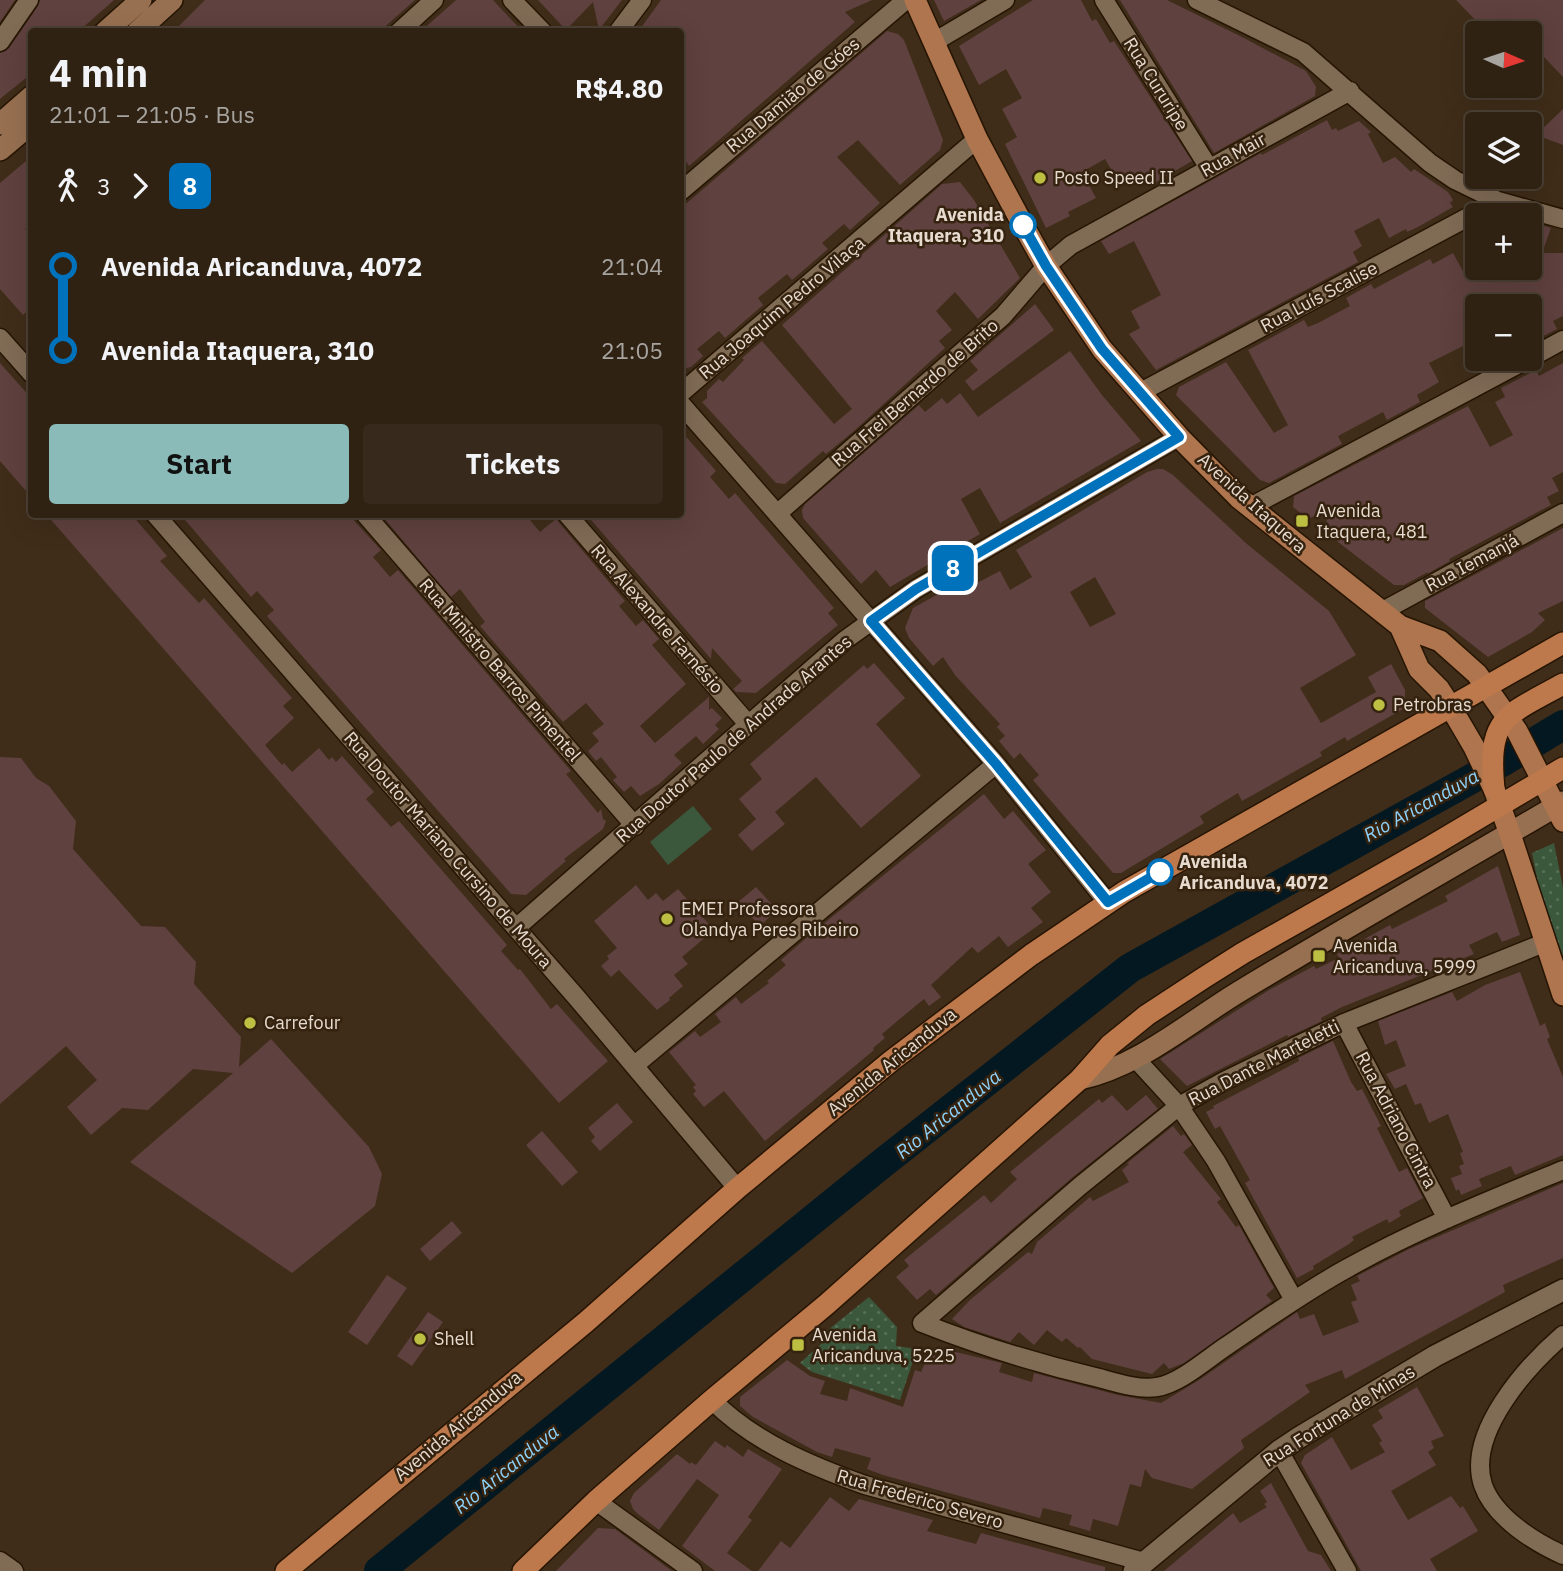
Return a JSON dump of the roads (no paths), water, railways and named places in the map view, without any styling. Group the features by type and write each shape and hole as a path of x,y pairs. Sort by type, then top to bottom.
{"highway":[{"name":"Avenida Aricanduva","path":"286,1571 586,1322 737,1188 891,1061 978,994 1108,902 1563,642"},
{"path":"1495,790 1491,758 1507,727 1563,684"},
{"path":"523,1571 596,1501 827,1304 1080,1079 1110,1045 1147,1015 1495,790 1563,768"}],"main road":[{"path":"110,28 141,0"},
{"path":"145,28 173,0"},
{"name":"Avenida Itaquera","path":"915,0 977,139 1046,266 1102,349 1179,437 1250,507 1400,626 1440,641 1486,685 1507,727 1541,774 1561,810"},
{"path":"0,124 28,100"},
{"path":"0,150 28,126"},
{"name":"Avenida Itaquera","path":"1400,626 1419,669 1451,706 1495,790 1563,995"},
{"path":"1080,1079 1103,1074 1135,1058 1287,962 1510,834 1561,810"}],"street":[{"path":"0,43 29,0"},
{"path":"402,28 434,0"},
{"path":"512,0 539,28"},
{"path":"621,28 642,0"},
{"name":"Rua Damião de Góes","path":"684,188 906,0"},
{"path":"934,42 1005,0"},
{"name":"Rua Cururipe","path":"1104,0 1209,168"},
{"path":"1197,0 1303,52 1430,163 1455,180 1499,201 1563,219"},
{"name":"Rua Mair","path":"1046,266 1072,245 1350,91"},
{"name":"Rua Joaquim Pedro Vilaça","path":"684,390 977,139"},
{"name":"Rua Luís Scalise","path":"1139,393 1499,201"},
{"name":"Rua Frei Bernardo de Brito","path":"777,514 1003,316 1046,266"},
{"path":"0,338 28,362"},
{"path":"1542,351 1563,340"},
{"path":"1250,507 1505,371"},
{"path":"684,407 996,764 1108,902"},
{"name":"Rua Doutor Paulo de Andrade Arantes","path":"516,928 845,640 916,589 1179,437"},
{"name":"Rua Iemanjá","path":"1381,612 1563,513"},
{"name":"Rua Doutor Mariano Cursino de Moura","path":"158,518 635,1065 737,1188"},
{"name":"Rua Ministro Barros Pimentel","path":"368,518 635,826"},
{"name":"Rua Alexandre Farnésio","path":"570,518 748,724"},
{"path":"635,1065 996,764"},
{"name":"Rua Dante Marteletti","path":"1294,1300 1174,1380 1155,1387 1116,1382 1069,1371 987,1347 922,1323 1080,1186 1179,1106 1344,1023 1544,943"},
{"name":"Rua Adriano Cintra","path":"1344,1023 1447,1219"},
{"path":"1135,1058 1179,1106 1216,1161 1294,1300 1347,1268 1447,1219 1563,1170"},
{"name":"Rua Fortuna de Minas","path":"1139,1567 1279,1451 1435,1356 1563,1290"},
{"path":"1560,1551 1515,1525 1495,1505 1483,1486 1480,1465 1483,1447 1505,1397 1546,1350 1563,1335"},
{"name":"Rua Frederico Severo","path":"712,1400 730,1419 830,1472 865,1485 1139,1567"},
{"path":"1279,1451 1347,1571"},
{"path":"596,1501 693,1571"},
{"path":"0,1561 14,1571"}],"waterway":[{"name":"Rio Aricanduva","path":"379,1571 884,1162 1130,968 1502,762 1563,725"}],"place":[{"name":"Posto Speed II","path":"1040,178"},
{"name":"Avenida Itaquera, 310","path":"1023,225"},
{"name":"Avenida Itaquera, 481","path":"1302,521"},
{"name":"Petrobras","path":"1379,705"},
{"name":"Avenida Aricanduva, 4072","path":"1160,872"},
{"name":"EMEI Professora Olandya Peres Ribeiro","path":"667,919"},
{"name":"Avenida Aricanduva, 5999","path":"1319,956"},
{"name":"Carrefour","path":"250,1023"},
{"name":"Shell","path":"420,1339"},
{"name":"Avenida Aricanduva, 5225","path":"798,1345"}]}
